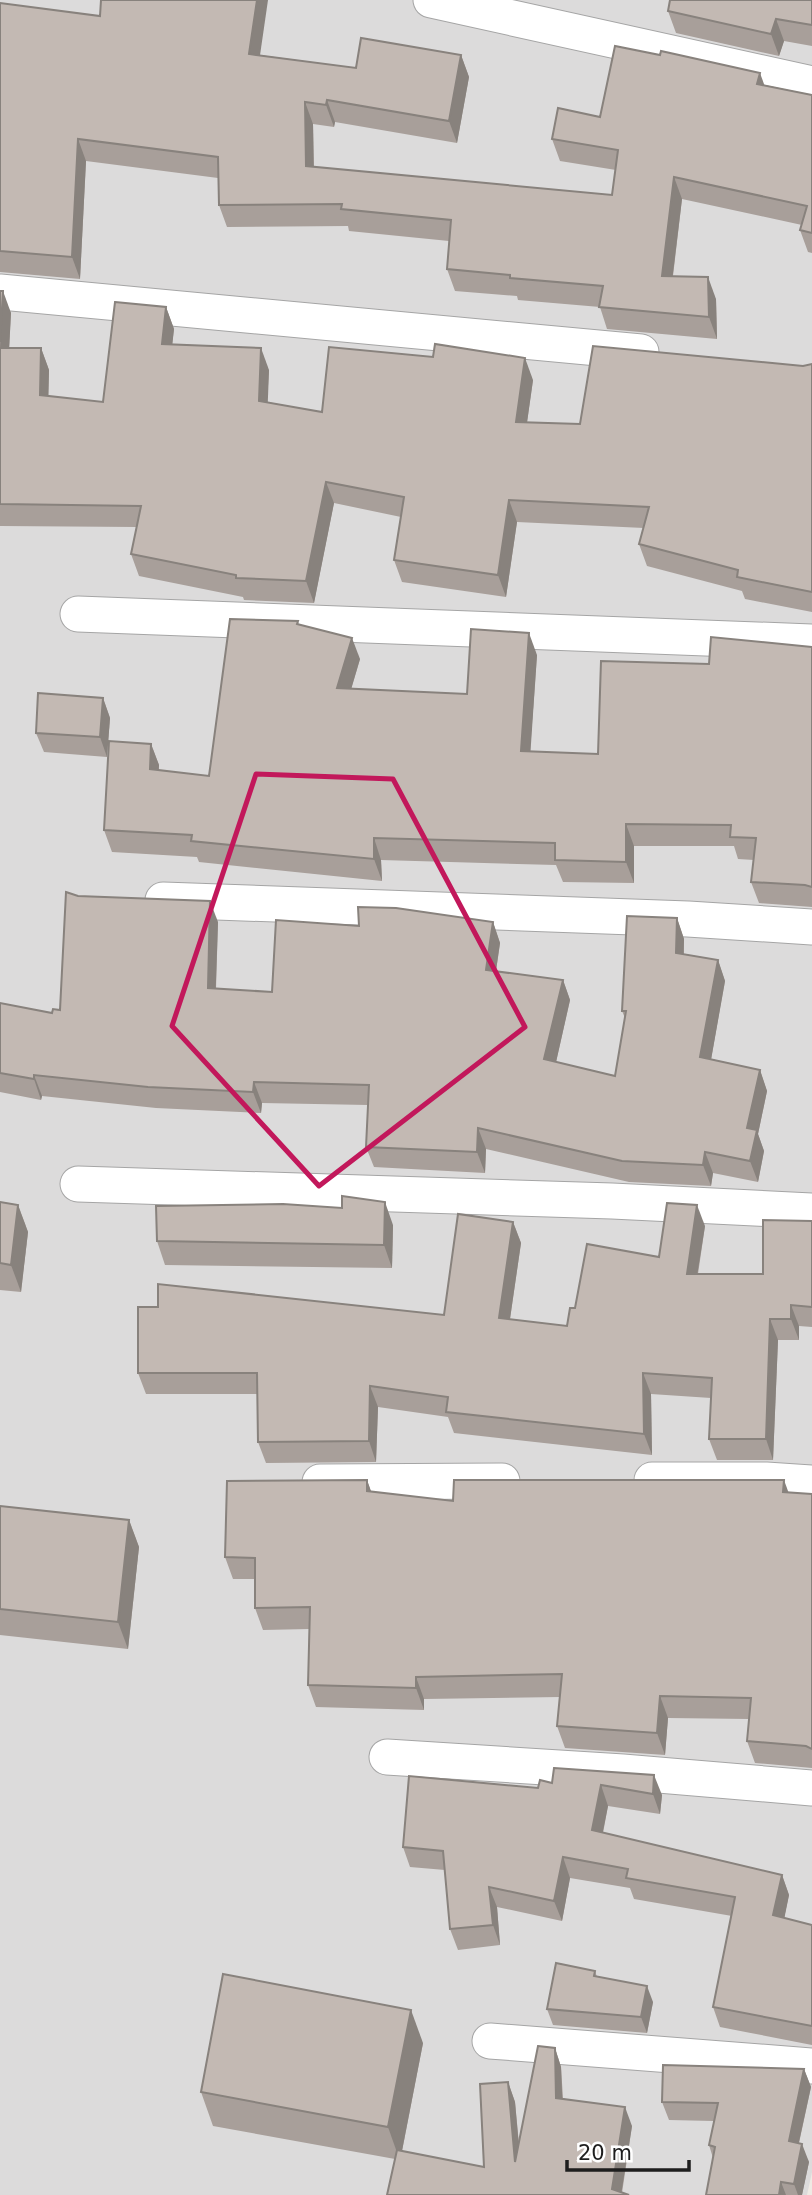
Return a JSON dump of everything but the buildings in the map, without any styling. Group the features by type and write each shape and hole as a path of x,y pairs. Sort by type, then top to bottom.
{"street":[{"path":"432,0 812,84"},
{"path":"0,292 667,354"},
{"path":"78,614 812,642"},
{"path":"128,899 688,919 812,927"},
{"path":"78,1184 612,1201 812,1211"},
{"path":"288,1482 539,1480"},
{"path":"620,1480 766,1480 812,1483"},
{"path":"387,1757 623,1772 812,1788"},
{"path":"490,2041 812,2066"}],"highlighted area":[{"path":"256,774 393,779 525,1027 319,1186 172,1026"}],"shaded area":[{"path":"0,0 812,0 812,2172 807,2195 0,2195"}]}
